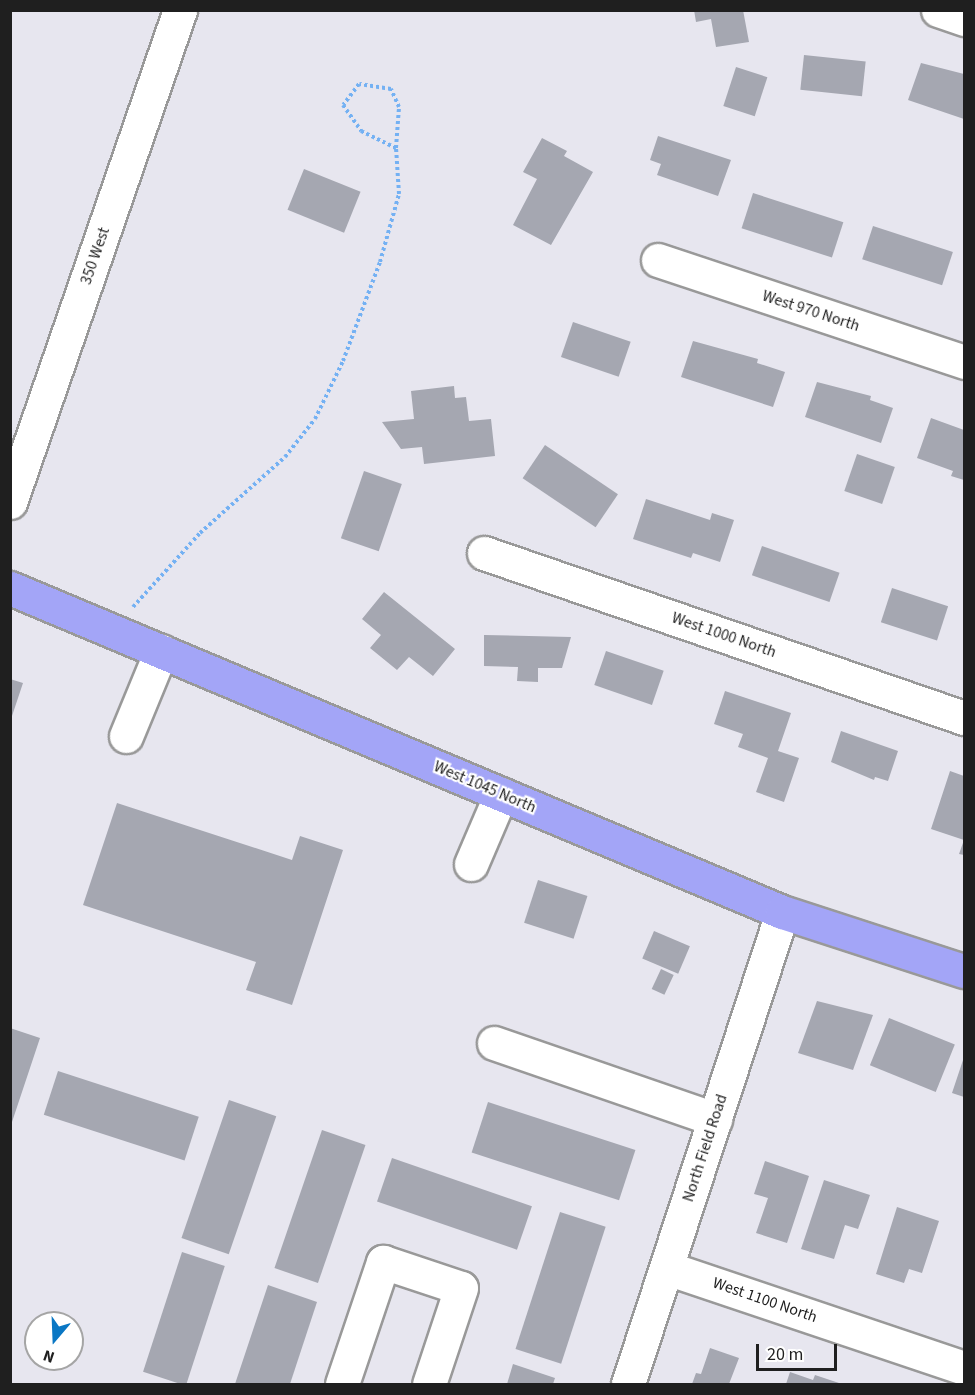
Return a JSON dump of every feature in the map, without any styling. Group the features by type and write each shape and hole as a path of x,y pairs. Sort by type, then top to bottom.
{"main road":[{"name":"West 1045 North","path":"10,588 782,912 964,971"}],"street":[{"name":"350 West","path":"10,502 180,10"},
{"path":"938,10 964,19"},
{"name":"West 970 North","path":"658,260 964,362"},
{"name":"West 1000 North","path":"484,553 964,718"},
{"path":"126,736 161,651"},
{"path":"471,864 501,794"},
{"name":"North Field Road","path":"628,1384 782,912"},
{"path":"494,1043 715,1119"},
{"path":"342,1384 383,1262 461,1288 429,1384"},
{"name":"West 1100 North","path":"667,1268 964,1368"}],"path":[{"path":"116,633 140,596 200,533 285,457 315,419 343,362 380,262 399,194 396,148 399,107 391,89 359,84 343,105 361,131 396,148"}],"building":[{"path":"694,10 743,10 749,42 716,47 711,19 696,22"},
{"path":"804,55 866,61 862,96 800,90"},
{"path":"921,63 964,74 964,119 908,100"},
{"path":"736,67 767,77 755,116 723,106"},
{"path":"658,136 731,160 718,196 657,175 661,164 650,160"},
{"path":"542,138 567,151 564,156 593,172 551,245 513,225 537,179 523,172"},
{"path":"304,169 361,192 344,233 288,210"},
{"path":"753,193 843,222 832,258 742,228"},
{"path":"873,226 953,252 942,285 862,259"},
{"path":"573,322 631,342 619,377 561,357"},
{"path":"693,341 758,359 757,363 785,372 773,407 681,377"},
{"path":"817,382 871,396 870,400 893,408 881,443 805,417"},
{"path":"454,386 455,398 466,397 469,421 491,419 495,456 424,464 422,447 401,449 382,422 414,419 411,391"},
{"path":"931,418 964,430 964,480 951,476 953,471 917,458"},
{"path":"545,445 618,494 596,527 523,478"},
{"path":"857,454 895,467 882,504 844,491"},
{"path":"364,471 402,484 379,551 341,538"},
{"path":"646,499 710,520 712,513 734,520 720,562 693,553 691,558 633,539"},
{"path":"762,546 840,573 829,602 752,575"},
{"path":"892,588 948,606 937,640 881,622"},
{"path":"384,592 455,649 433,676 409,657 397,670 370,648 381,635 362,619"},
{"path":"484,635 571,637 562,668 538,668 538,682 517,681 518,667 484,666"},
{"path":"606,651 664,671 652,705 594,685"},
{"path":"10,679 23,683 11,719 10,719"},
{"path":"725,691 791,713 778,751 799,758 784,802 756,792 768,758 738,747 743,734 714,724"},
{"path":"841,731 898,751 888,781 875,777 874,780 831,762"},
{"path":"950,771 964,776 964,840 931,829"},
{"path":"117,803 292,860 300,836 343,850 292,1005 246,990 256,962 83,905"},
{"path":"964,840 964,855 959,854"},
{"path":"538,880 587,896 574,939 524,923"},
{"path":"654,931 690,946 678,974 642,959"},
{"path":"661,969 674,975 664,995 652,989"},
{"path":"817,1001 873,1015 853,1070 798,1053"},
{"path":"889,1018 955,1045 936,1092 870,1065"},
{"path":"10,1028 40,1038 11,1125 10,1125"},
{"path":"964,1057 964,1097 952,1093"},
{"path":"58,1071 199,1117 185,1160 44,1115"},
{"path":"229,1100 276,1116 229,1254 181,1238"},
{"path":"488,1102 635,1150 619,1200 472,1152"},
{"path":"322,1130 365,1145 318,1283 274,1268"},
{"path":"392,1158 532,1206 517,1250 377,1201"},
{"path":"765,1161 809,1176 787,1243 756,1233 768,1198 754,1194"},
{"path":"824,1180 870,1195 858,1229 845,1225 834,1259 801,1249"},
{"path":"897,1207 939,1221 922,1273 909,1269 904,1283 876,1274"},
{"path":"560,1212 606,1227 561,1364 516,1349"},
{"path":"182,1252 225,1266 186,1384 143,1372"},
{"path":"268,1285 317,1302 290,1384 235,1384"},
{"path":"710,1348 739,1358 729,1384 692,1384 696,1373 701,1374"},
{"path":"513,1364 555,1378 553,1384 507,1384"},
{"path":"790,1372 813,1380 815,1375 842,1384 786,1384"}]}
